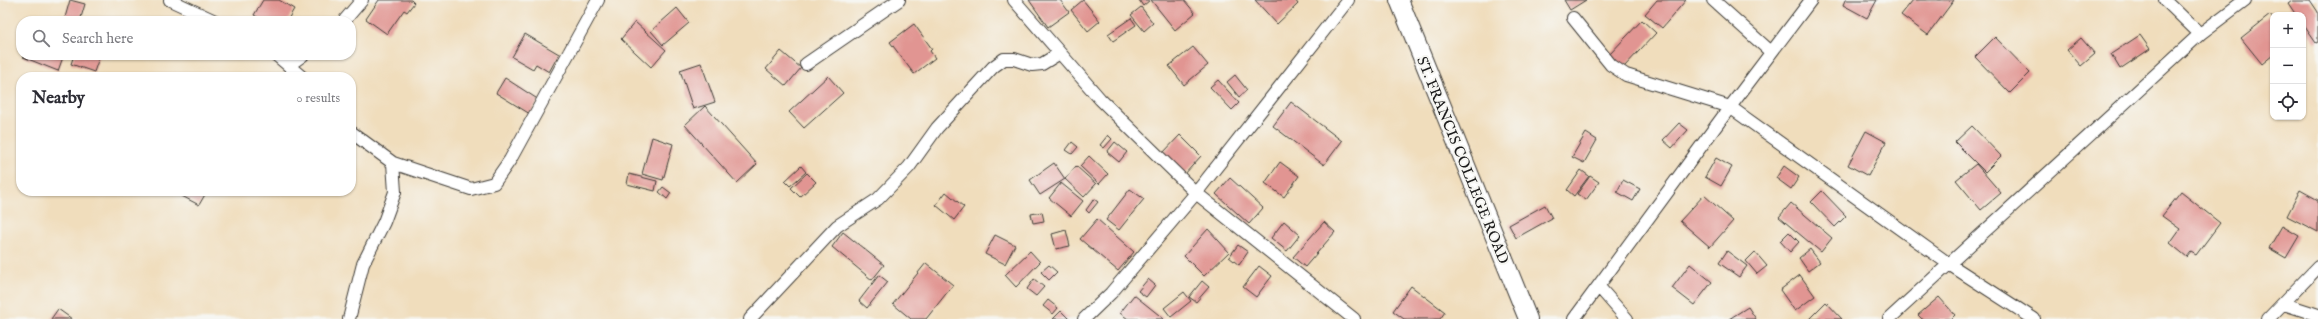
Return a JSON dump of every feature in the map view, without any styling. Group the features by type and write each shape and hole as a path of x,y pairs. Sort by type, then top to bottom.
{"main road":[{"name":"ST. FRANCIS COLLEGE ROAD","path":"1399,0 1528,319"}],"street":[{"path":"170,0 204,16"},
{"path":"348,16 362,0"},
{"path":"356,136 393,162 471,189 494,183 510,160 598,0"},
{"path":"806,64 899,0"},
{"path":"1014,0 1100,99 1196,193 1354,319"},
{"path":"1084,319 1111,293 1196,193 1348,0"},
{"path":"1713,0 1771,52"},
{"path":"1574,319 1600,286 1730,107 1811,0"},
{"path":"2165,0 2200,34"},
{"path":"1889,319 2200,34 2245,0"},
{"path":"1573,18 1611,65 1626,75 1730,107 1949,264 2034,319"},
{"path":"750,319 837,226 878,199 904,172 937,128 993,67 1004,59 1014,59 1032,65 1042,64 1060,53"},
{"path":"282,60 297,72"},
{"path":"289,65 296,60"},
{"path":"349,319 363,264 384,222 395,192 393,162"},
{"path":"2268,319 2318,267"},
{"path":"1600,286 1627,319"},
{"path":"2284,304 2318,316"}],"building":[{"path":"70,0 85,4 81,16 65,16"},
{"path":"263,0 279,0 294,9 290,16 254,15"},
{"path":"379,0 411,0 414,3 407,12 404,10 387,34 366,19"},
{"path":"1029,0 1060,0 1069,12 1048,27"},
{"path":"1083,0 1100,21 1088,31 1071,10"},
{"path":"1139,0 1150,0 1143,6"},
{"path":"1151,0 1184,0 1195,13 1175,30"},
{"path":"1255,0 1295,0 1298,4 1277,24"},
{"path":"1564,0 1586,0 1570,10"},
{"path":"1657,0 1686,0 1662,28 1645,14"},
{"path":"1845,0 1877,0 1867,18 1843,5"},
{"path":"1913,0 1954,0 1928,35 1901,15"},
{"path":"2292,0 2310,0 2318,12 2318,42 2316,43 2306,28 2306,12 2294,12 2288,3"},
{"path":"1141,7 1153,23 1144,31 1131,15"},
{"path":"677,8 689,23 663,45 651,31"},
{"path":"2270,15 2270,57 2262,64 2241,38"},
{"path":"1131,18 1136,25 1113,41 1108,34"},
{"path":"1642,20 1656,33 1623,68 1609,55"},
{"path":"635,22 666,50 651,67 621,39"},
{"path":"914,24 932,49 930,51 935,58 914,74 890,42"},
{"path":"525,34 559,54 549,72 536,64 533,69 512,57"},
{"path":"2140,35 2150,49 2120,69 2111,54"},
{"path":"1995,37 2030,73 2010,93 1975,57"},
{"path":"2081,38 2095,54 2081,66 2067,50"},
{"path":"1193,47 1208,65 1184,85 1169,66"},
{"path":"781,51 801,68 786,86 766,69"},
{"path":"30,60 62,60 58,71"},
{"path":"72,60 98,60 94,72 71,64"},
{"path":"701,63 715,102 693,109 680,70"},
{"path":"1235,75 1247,90 1239,97 1227,82"},
{"path":"828,76 843,93 804,128 789,112"},
{"path":"505,78 539,100 530,114 496,93"},
{"path":"1218,80 1239,103 1232,110 1210,87"},
{"path":"1291,102 1342,141 1324,165 1273,126"},
{"path":"705,106 757,164 737,183 685,125"},
{"path":"1679,123 1688,130 1672,148 1663,140"},
{"path":"1972,126 2001,156 1985,172 1955,142"},
{"path":"1866,131 1886,142 1868,176 1848,165"},
{"path":"1586,133 1597,140 1584,163 1572,157"},
{"path":"1108,135 1112,139 1104,148 1100,145"},
{"path":"1180,135 1201,156 1184,175 1162,154"},
{"path":"652,137 673,144 663,180 642,174"},
{"path":"1072,142 1078,147 1072,154 1066,150"},
{"path":"1115,142 1127,152 1119,162 1107,152"},
{"path":"1089,156 1108,174 1099,184 1080,166"},
{"path":"1716,158 1732,167 1721,186 1705,177"},
{"path":"1280,162 1299,176 1284,197 1265,183"},
{"path":"1054,163 1065,179 1040,195 1030,180"},
{"path":"1976,164 2001,193 1981,210 1956,180"},
{"path":"801,166 806,172 790,186 785,181"},
{"path":"1076,166 1096,184 1084,197 1065,179"},
{"path":"1784,166 1799,177 1791,189 1776,178"},
{"path":"1581,170 1589,176 1574,196 1567,190"},
{"path":"807,173 816,182 800,197 791,188"},
{"path":"629,174 657,181 655,191 627,184"},
{"path":"1590,176 1599,182 1586,200 1577,194"},
{"path":"1230,178 1263,208 1249,224 1216,194"},
{"path":"1623,180 1640,189 1633,201 1617,192"},
{"path":"1061,183 1083,201 1071,216 1049,198"},
{"path":"663,187 671,193 667,199 659,192"},
{"path":"1130,189 1144,199 1119,230 1106,220"},
{"path":"2300,190 2318,200 2318,232 2287,216"},
{"path":"1822,191 1846,216 1835,227 1811,202"},
{"path":"946,192 964,207 954,220 936,205"},
{"path":"2181,192 2220,223 2196,255 2191,252 2187,257 2170,243 2180,229 2162,216"},
{"path":"1704,195 1733,221 1710,247 1680,221"},
{"path":"182,196 204,196 199,205"},
{"path":"1094,199 1098,202 1089,213 1086,210"},
{"path":"1791,203 1832,238 1821,252 1779,217"},
{"path":"1545,205 1552,218 1516,238 1509,225"},
{"path":"1042,212 1044,221 1033,223 1031,214"},
{"path":"1097,219 1134,252 1118,271 1080,239"},
{"path":"1284,221 1300,235 1287,251 1271,238"},
{"path":"1324,222 1335,232 1305,267 1293,257"},
{"path":"2282,226 2299,236 2286,258 2269,248"},
{"path":"1208,229 1229,252 1204,276 1184,256"},
{"path":"1066,230 1070,246 1056,249 1052,234"},
{"path":"843,232 884,265 872,280 832,247"},
{"path":"1789,232 1799,242 1790,252 1780,241"},
{"path":"995,235 1015,245 1005,264 985,254"},
{"path":"1238,245 1248,252 1239,265 1229,257"},
{"path":"1810,249 1820,262 1808,271 1799,258"},
{"path":"1030,251 1040,262 1016,287 1005,275"},
{"path":"1727,251 1747,266 1739,277 1719,263"},
{"path":"1755,252 1767,266 1757,274 1746,261"},
{"path":"926,263 953,285 926,319 911,319 893,304"},
{"path":"1690,264 1712,282 1694,305 1672,288"},
{"path":"1049,265 1057,272 1049,280 1041,272"},
{"path":"1259,266 1272,276 1256,297 1243,287"},
{"path":"879,275 888,282 867,308 859,301"},
{"path":"1800,275 1815,296 1795,311 1780,290"},
{"path":"1034,279 1044,287 1036,296 1027,289"},
{"path":"1148,279 1155,285 1146,297 1138,291"},
{"path":"1202,281 1209,287 1196,302 1189,297"},
{"path":"1411,286 1445,312 1440,319 1404,319 1393,311"},
{"path":"1184,292 1191,301 1171,317 1164,308"},
{"path":"1134,295 1164,319 1128,319 1120,313"},
{"path":"1939,297 1955,315 1951,319 1922,319 1918,315"},
{"path":"1048,300 1058,308 1053,314 1043,306"},
{"path":"1826,302 1842,319 1809,319"},
{"path":"1748,307 1756,319 1729,319"},
{"path":"58,309 72,319 51,319"},
{"path":"1061,311 1069,319 1053,319"}]}
